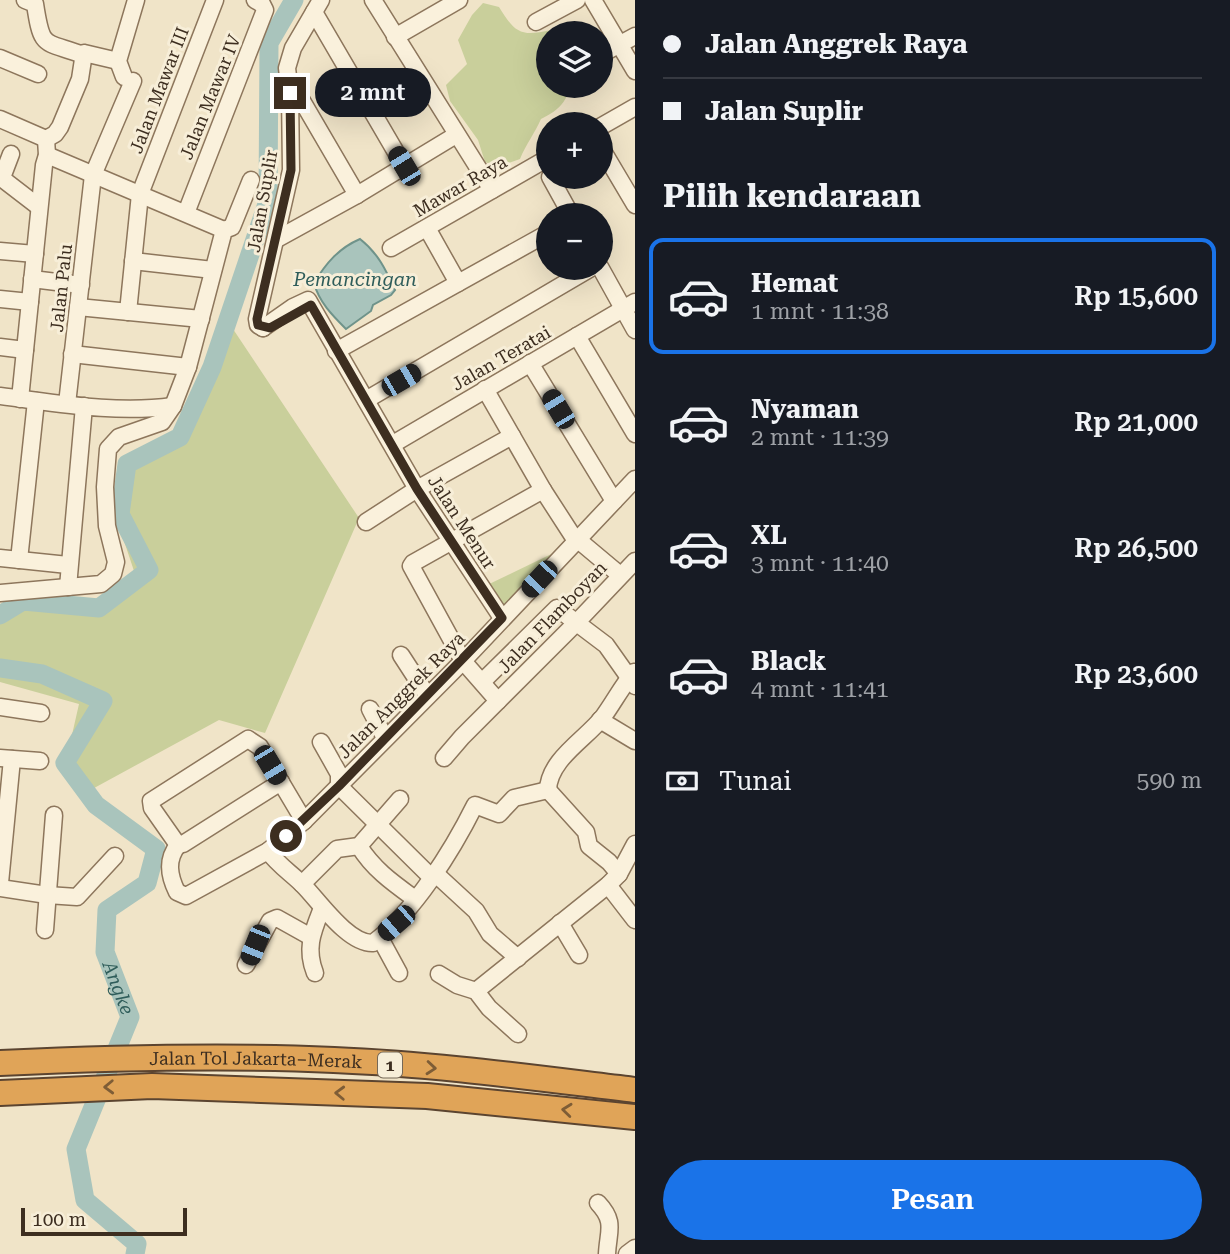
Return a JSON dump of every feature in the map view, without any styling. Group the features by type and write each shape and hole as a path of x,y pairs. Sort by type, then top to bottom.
{"highway":[{"name":"Jalan Tol Jakarta–Merak","path":"0,1063 143,1058 334,1060 527,1077 635,1090"},
{"name":"Jalan Tol Jakarta–Merak","path":"0,1093 152,1086 427,1096 635,1117"}],"street":[{"path":"24,0 35,5 39,34 44,42 83,55 86,52 125,73"},
{"name":"Jalan Palu","path":"67,404 93,175 125,73 136,0"},
{"name":"Jalan Mawar III","path":"128,312 140,194 215,0"},
{"name":"Jalan Mawar IV","path":"186,213 265,10 262,4 255,0"},
{"path":"373,0 492,190"},
{"path":"395,37 440,5 459,0"},
{"path":"538,21 577,0"},
{"path":"593,0 635,71"},
{"path":"317,6 404,166"},
{"name":"Jalan Suplir","path":"317,6 289,56 287,68 291,170 257,319 258,325 270,328 310,303 336,351"},
{"path":"613,48 635,36"},
{"path":"19,560 28,400 25,350 46,147 60,128 80,79 83,55"},
{"path":"0,58 38,74"},
{"path":"289,79 357,195"},
{"path":"613,120 635,107"},
{"path":"0,119 93,175 224,230 232,227 251,180"},
{"path":"291,131 316,124"},
{"path":"277,239 357,195 456,135"},
{"path":"11,154 3,175 4,180 39,207"},
{"path":"613,168 635,205"},
{"name":"Mawar Raya","path":"391,248 492,190 536,171"},
{"path":"427,228 458,283"},
{"path":"0,593 101,584 114,574 116,567 107,526 105,487 108,449 119,437 162,422 173,406 188,368 224,230"},
{"path":"393,444 336,351 536,240"},
{"path":"0,251 35,254"},
{"path":"133,261 213,270"},
{"path":"32,279 81,285"},
{"path":"366,400 571,280"},
{"path":"610,280 629,306 635,330"},
{"path":"0,299 30,302"},
{"name":"Jalan Teratai","path":"393,444 629,306"},
{"path":"78,307 201,319"},
{"path":"577,336 635,434"},
{"path":"0,348 25,350"},
{"path":"72,354 188,368"},
{"path":"530,363 614,501"},
{"path":"485,389 543,490 577,540 620,575"},
{"path":"0,397 113,408 151,409 173,406"},
{"path":"68,587 84,406"},
{"path":"113,408 119,437"},
{"path":"366,522 417,489 512,436"},
{"name":"Jalan Menur","path":"393,444 445,535 452,540 502,618"},
{"name":"Jalan Anggrek Raya","path":"178,845 172,855 170,876 177,892 187,896 268,851 304,821 463,661 635,479"},
{"path":"452,540 543,490"},
{"name":"Jalan Flamboyan","path":"452,540 413,563 411,567 463,661 498,701"},
{"path":"0,558 68,565"},
{"name":"Jalan Flamboyan","path":"444,758 635,561"},
{"path":"482,682 557,608 606,645 633,679 600,720 562,758 549,782 548,790 586,832 589,846 609,862 613,880 635,920"},
{"path":"401,655 427,695"},
{"path":"0,707 41,713"},
{"path":"370,709 385,738"},
{"path":"600,720 635,741"},
{"path":"281,782 183,844 178,845 152,808 151,801 250,738 257,743 281,782 304,821"},
{"path":"321,742 339,774 339,786 431,877 438,877 476,911 491,934 518,958"},
{"path":"40,761 6,759 0,886 47,895 79,896 115,856"},
{"path":"268,851 276,863 302,884 340,925 364,942 373,943 396,923 415,899 464,830 475,805 498,815 514,798 548,790"},
{"path":"302,884 337,849 359,846 400,799"},
{"path":"45,930 54,815"},
{"path":"476,991 613,880 635,844"},
{"path":"359,846 368,860 387,878 415,899"},
{"path":"315,973 310,960 311,937 322,908"},
{"path":"246,965 270,921 277,918 311,937"},
{"path":"560,923 579,955"},
{"path":"380,938 399,974"},
{"path":"439,974 457,985 476,991 489,1008 518,1034"},
{"path":"598,1203 610,1219 607,1254"},
{"path":"627,1254 635,1248"}],"green space":[{"path":"483,3 499,7 515,28 526,33 536,32 536,98 566,98 553,112 536,112 536,128 520,159 498,167 485,162 478,140 450,101 446,85 467,64 458,40 472,15"},
{"path":"227,320 359,518 265,733 219,720 85,793 64,770 79,704 0,682 0,614 47,608 104,607 136,577 110,499 133,466 182,445"},
{"path":"572,544 501,616 483,587"}],"water":[{"name":"Pemancingan","path":"360,239 377,256 395,290 346,329 323,302 314,283 334,257"}],"waterway":[{"path":"0,615 23,601 99,608 149,570 120,514 127,464 180,437 212,367 268,201 269,43 294,0"},
{"name":"Angke","path":"0,668 42,674 103,701 65,763 96,805 156,849 147,883 107,910 105,952 130,1017 76,1149 85,1200 137,1244 135,1254"}],"route":[{"path":"286,836 463,661 502,618 452,540 445,535 311,305 270,328 258,325 257,319 291,170 290,93"}]}
